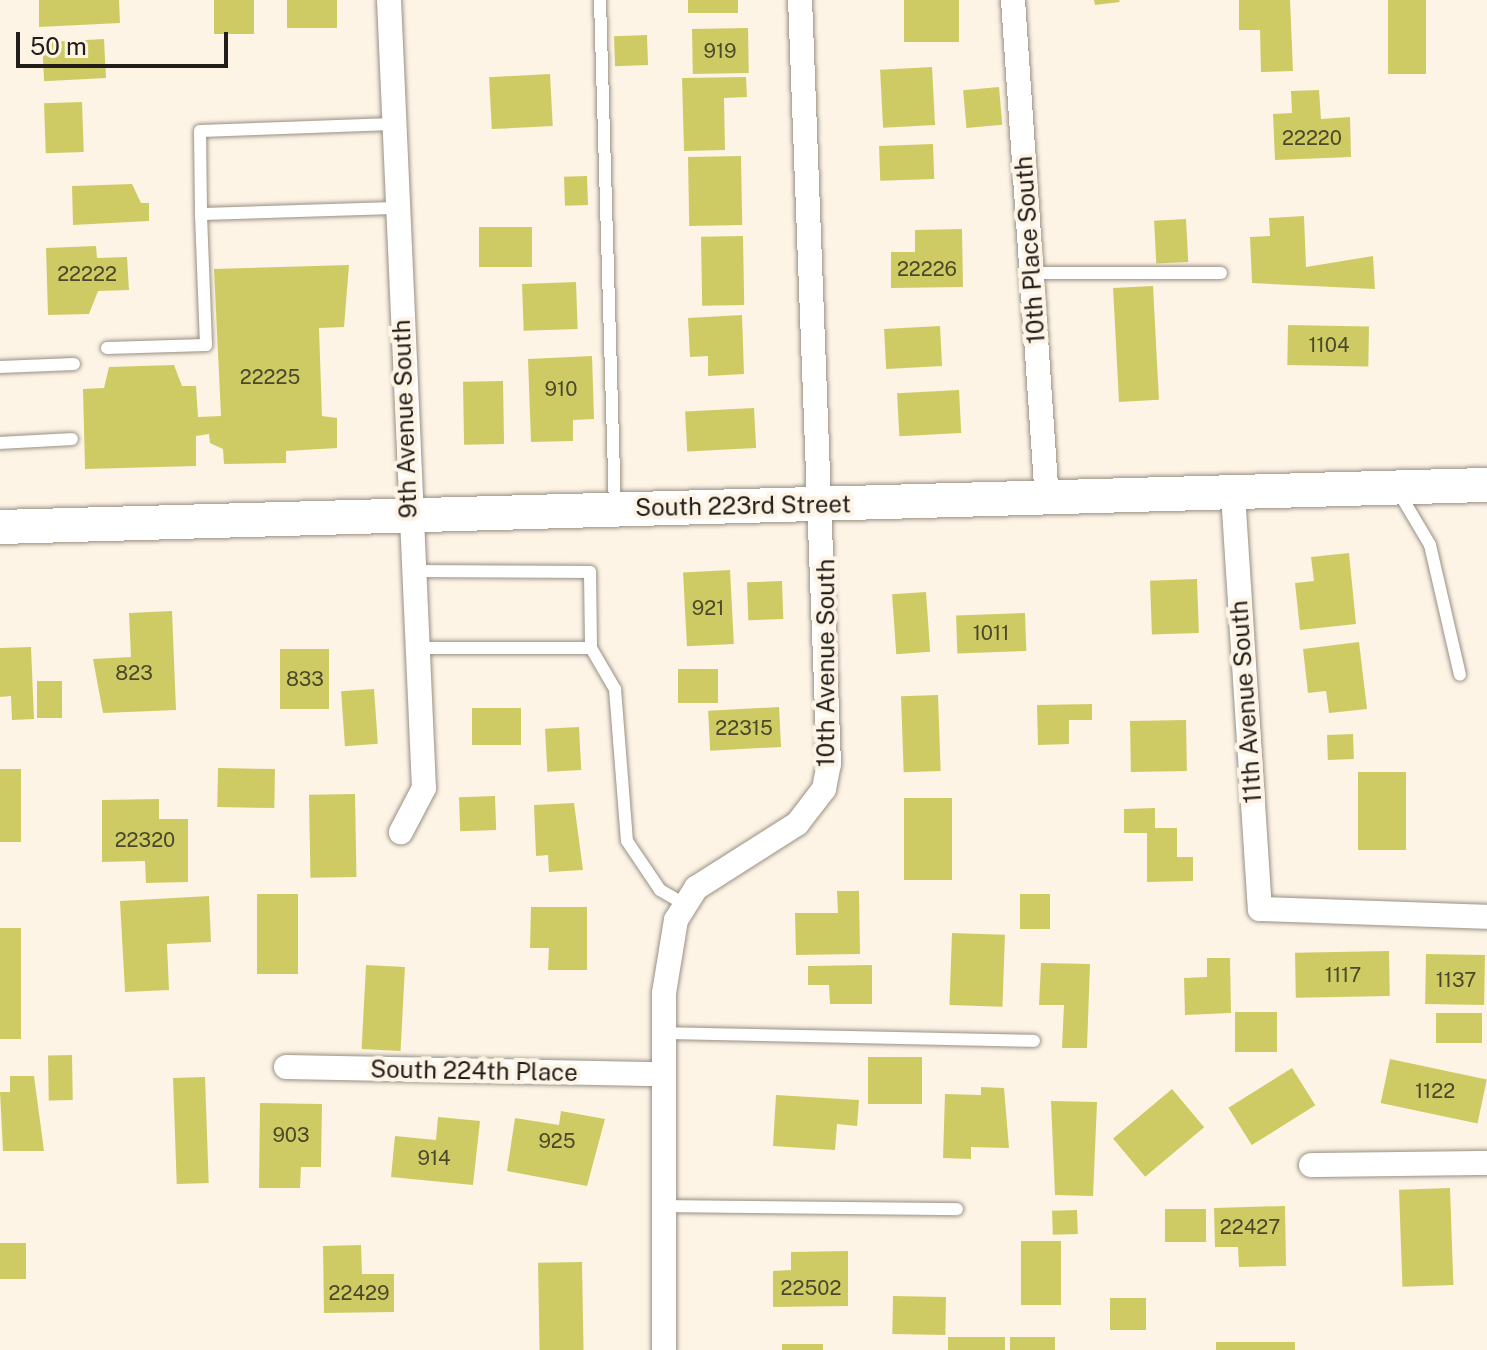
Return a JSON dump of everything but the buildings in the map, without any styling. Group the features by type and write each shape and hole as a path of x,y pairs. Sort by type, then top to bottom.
{"street":[{"name":"9th Avenue South","path":"389,0 408,511 419,571 424,788 401,832"},
{"name":"10th Avenue South","path":"684,904 797,824 824,789 831,713 800,0"},
{"name":"10th Place South","path":"1013,0 1047,500"},
{"name":"South 223rd Street","path":"0,527 408,511 1047,500 1487,485"},
{"name":"11th Avenue South","path":"1233,494 1260,909 1487,917"},
{"path":"664,1350 663,1033 668,957 684,904"},
{"name":"South 224th Place","path":"286,1067 662,1074"},
{"path":"1311,1165 1487,1163"}],"lane":[{"path":"600,0 615,508"},
{"path":"107,348 206,345 200,131 393,124"},
{"path":"201,214 396,208"},
{"path":"1031,273 1221,273"},
{"path":"0,367 74,364"},
{"path":"0,443 72,439"},
{"path":"1397,488 1430,545 1460,675"},
{"path":"419,571 590,572 591,648 615,689 627,841 660,890 684,904"},
{"path":"421,648 591,648"},
{"path":"663,1033 1034,1041"},
{"path":"663,1206 957,1209"}]}
